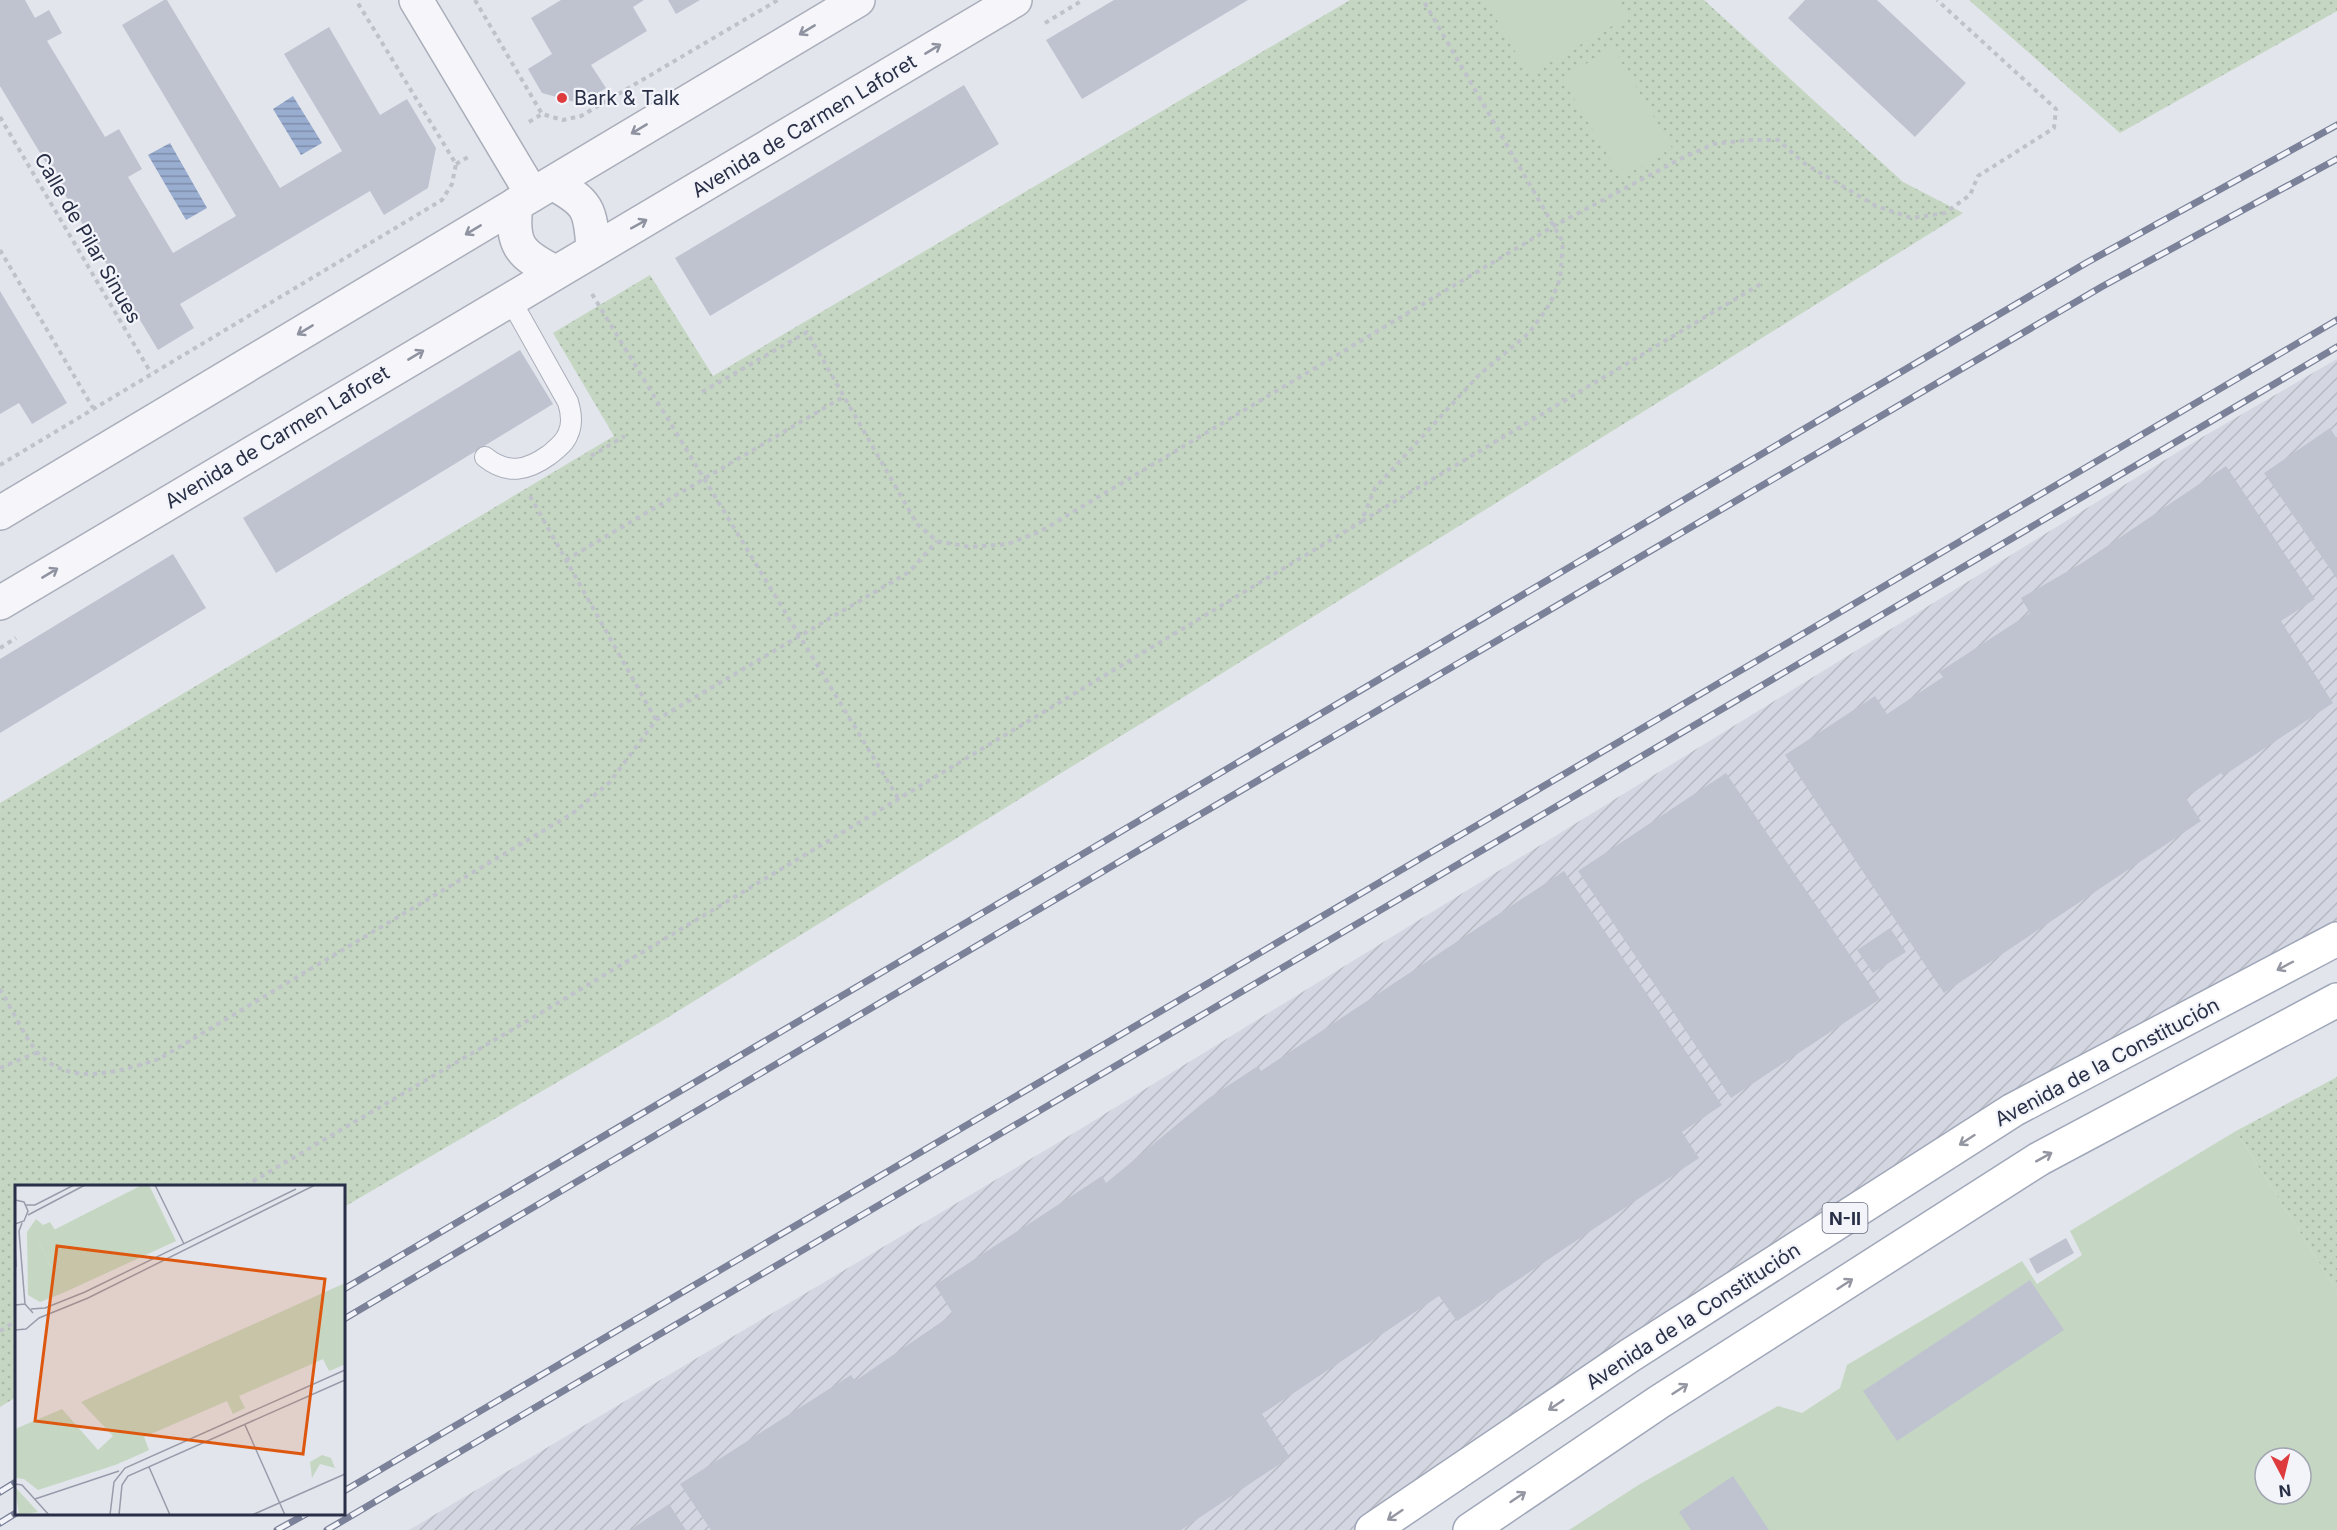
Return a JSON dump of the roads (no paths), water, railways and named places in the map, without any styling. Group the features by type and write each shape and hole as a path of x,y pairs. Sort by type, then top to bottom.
{"main road":[{"name":"Avenida de la Constitución","path":"1372,1530 1629,1356 2013,1110 2337,939"},
{"path":"1470,1530 1659,1402 2039,1159 2331,1003"}],"street":[{"path":"416,0 533,194"},
{"path":"0,513 858,0"},
{"name":"Avenida de Carmen Laforet","path":"0,603 1014,0"},
{"path":"533,194 569,192 586,206 592,223 593,250"},
{"path":"533,194 513,227 519,248 536,263 555,272"}],"lane":[{"path":"485,457 495,465 507,469 522,469 541,461 559,447 568,434 571,415 568,402 510,299"}],"water":[{"path":"293,96 322,143 301,155 273,109"},
{"path":"170,143 207,208 186,220 148,155"}],"railway":[{"path":"345,1288 2086,263 2337,125"},
{"path":"345,1318 2103,286 2337,159"},
{"path":"345,1490 2337,320"},
{"path":"327,1530 2337,347"},
{"path":"0,1492 15,1483"},
{"path":"0,1523 15,1514"},
{"path":"277,1530 304,1515"}],"place":[{"name":"Bark & Talk","path":"562,98"}]}
